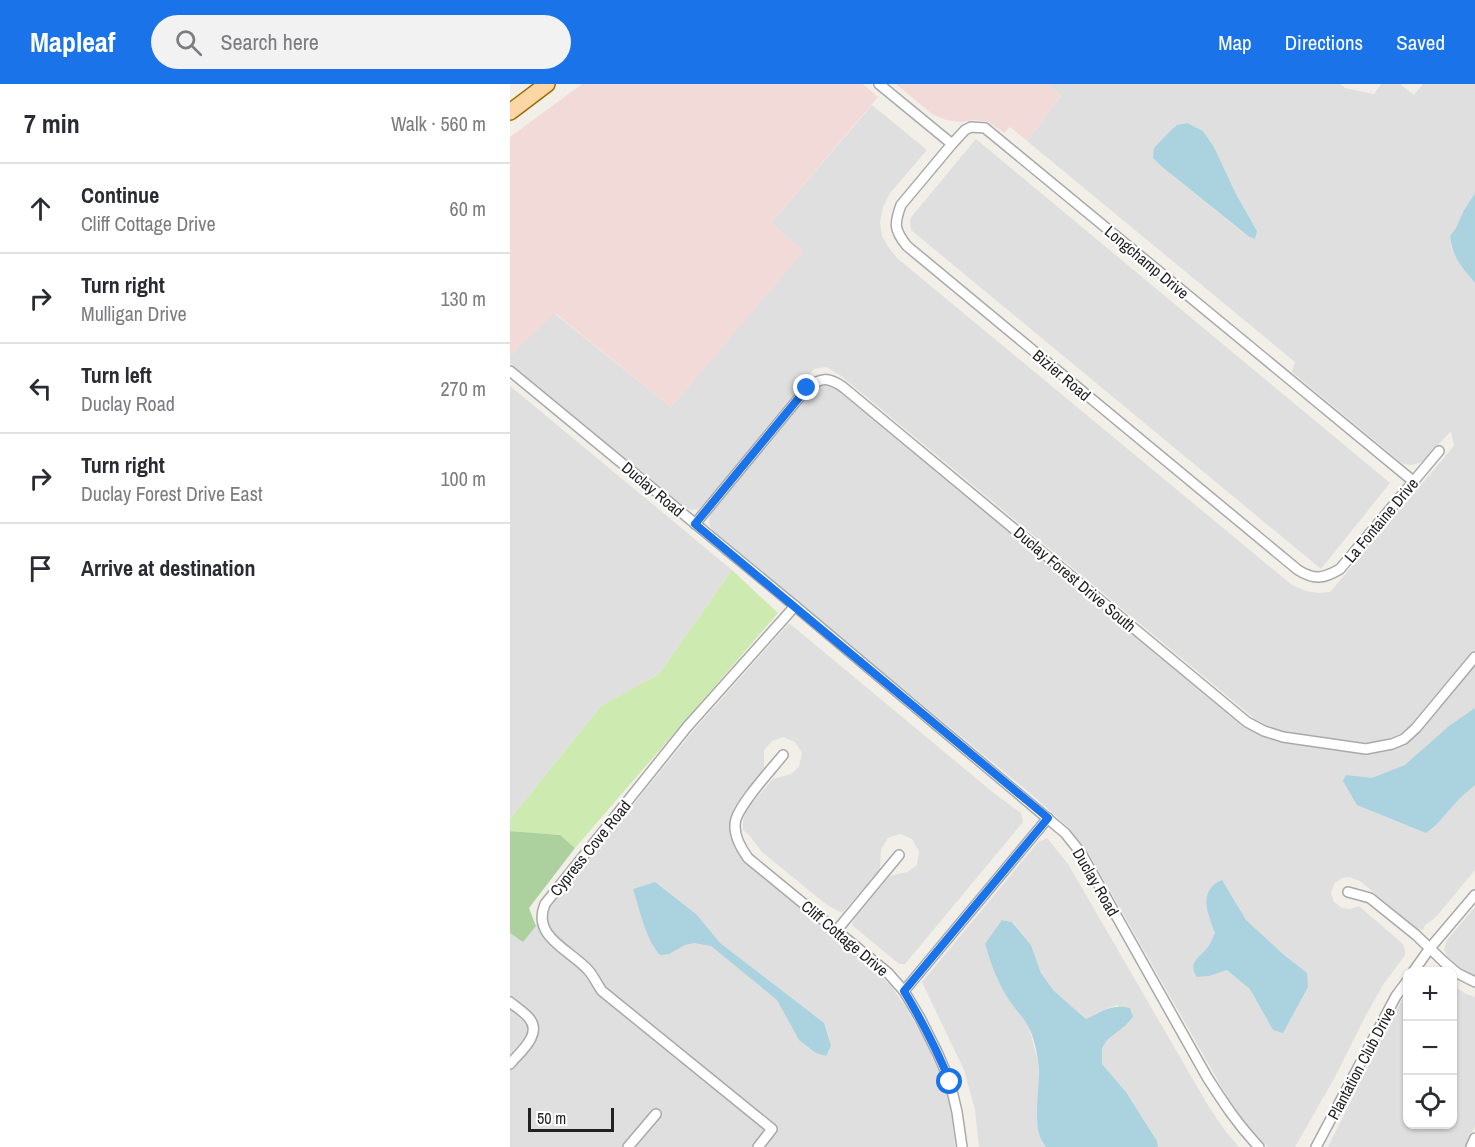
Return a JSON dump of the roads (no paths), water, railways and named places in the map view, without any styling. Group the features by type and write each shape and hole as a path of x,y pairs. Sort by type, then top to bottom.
{"main road":[{"path":"510,112 530,89 547,84"}],"street":[{"path":"879,84 952,144"},
{"name":"Longchamp Drive","path":"952,144 971,127 985,128 991,132 1413,481"},
{"name":"Bizier Road","path":"952,144 902,205 897,215 895,226 907,246 1298,570 1306,575 1317,577"},
{"name":"Duclay Road","path":"510,371 1065,833 1081,853 1207,1077 1242,1130 1259,1147"},
{"name":"Duclay Forest Drive South","path":"695,524 807,388 814,382 824,379 834,381 843,387 1247,722 1264,731 1283,737 1366,749 1392,744 1404,739 1416,728 1475,657"},
{"name":"La Fontaine Drive","path":"1317,577 1327,577 1340,569 1439,451"},
{"name":"Cypress Cove Road","path":"758,1147 772,1130 602,991 589,970 550,937 541,921 545,904 687,727 795,606"},
{"name":"Cliff Cottage Drive","path":"783,754 735,820 735,834 739,846 747,858 888,973 904,991 938,1053 950,1082 962,1147"},
{"path":"904,991 1048,818"},
{"path":"837,930 898,855"},
{"path":"1348,892 1370,898 1457,973 1475,982"},
{"path":"1417,967 1475,895"},
{"name":"Plantation Club Drive","path":"1316,1147 1403,986"},
{"path":"510,1002 531,1019 534,1029 531,1039 510,1064"},
{"path":"628,1147 656,1114"},
{"path":"1471,1147 1475,1138"}],"water":[{"path":"1187,123 1203,131 1214,147 1236,194 1257,231 1255,239 1248,236 1153,158 1154,148 1170,131 1177,125"},
{"path":"1475,193 1475,283 1456,256 1450,236"},
{"path":"1475,708 1475,785 1435,826 1426,833 1357,805 1343,781 1346,775 1372,778 1405,765 1449,726"},
{"path":"1222,880 1246,920 1307,973 1308,987 1283,1033 1273,1030 1250,989 1227,970 1197,977 1194,972 1195,961 1208,947 1215,933 1206,904 1209,890"},
{"path":"655,882 696,914 720,943 824,1023 831,1046 826,1056 816,1053 799,1040 777,1000 711,946 694,943 669,954 660,955 647,932 633,889"},
{"path":"1002,920 1012,922 1031,945 1041,973 1054,991 1086,1019 1112,1008 1130,1008 1133,1017 1107,1040 1102,1048 1102,1064 1126,1092 1157,1141 1158,1147 1046,1147 1038,1129 1039,1071 1033,1038 1030,1029 1002,987 985,944"}]}
